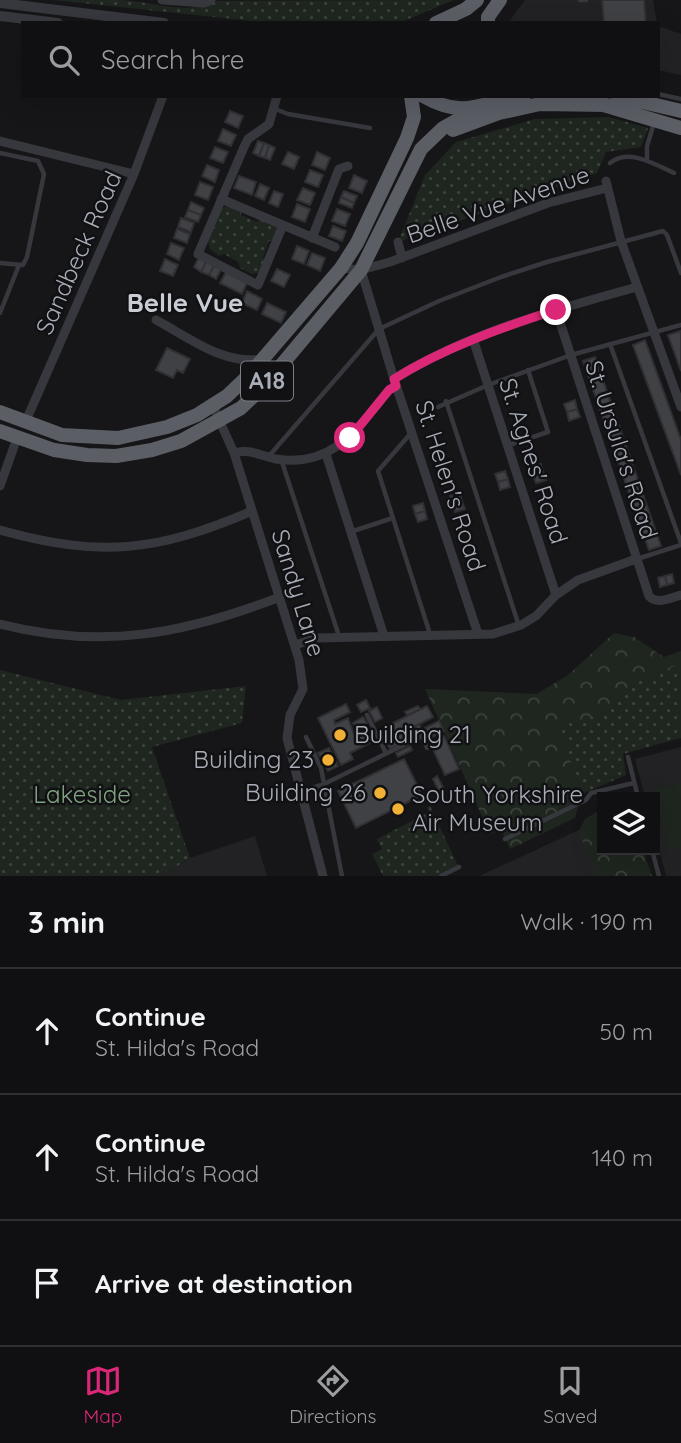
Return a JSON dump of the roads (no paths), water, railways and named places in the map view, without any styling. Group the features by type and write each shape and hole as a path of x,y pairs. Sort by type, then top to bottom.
{"highway":[{"path":"440,21 466,9 477,0"},
{"path":"488,21 500,0"},
{"name":"A18","path":"0,412 62,435 118,438 167,427 197,415 227,397 341,268 357,243 407,138 414,117 411,98"},
{"path":"427,98 440,105 458,109 514,98"},
{"path":"577,98 681,111"},
{"path":"430,140 499,113 540,104 612,101 681,128"},
{"name":"A18","path":"0,431 54,450 116,456 152,450 181,441 241,408 263,387 361,270 382,233 412,166 430,140 443,128 484,104"}],"street":[{"path":"162,0 209,1"},
{"path":"0,3 148,21"},
{"path":"0,16 41,21"},
{"name":"Sandbeck Road","path":"25,423 134,174 162,98"},
{"path":"277,98 269,124 248,139 198,254 258,285 283,225"},
{"path":"0,141 134,174"},
{"path":"312,238 339,169 348,166"},
{"name":"Belle Vue Avenue","path":"361,270 402,258 548,203 607,184 621,241"},
{"path":"221,199 335,247"},
{"path":"621,241 681,407"},
{"name":"Belle Vue Avenue","path":"398,242 402,258"},
{"path":"341,268 361,270"},
{"name":"St. Helen's Road","path":"361,270 478,634"},
{"path":"234,453 244,450 281,459 305,459 326,454 350,438 395,382 426,359 473,339 556,310 637,287"},
{"name":"St. Ursula's Road","path":"556,310 649,596 658,601 681,595"},
{"path":"156,320 210,352 221,352 238,360 263,359"},
{"name":"St. Agnes' Road","path":"473,339 556,595"},
{"path":"238,360 242,370 242,382"},
{"name":"Sandy Lane","path":"214,405 234,453 295,645 304,682 290,716 287,738 323,876"},
{"path":"0,486 17,438"},
{"path":"326,454 384,636"},
{"path":"0,530 69,546 127,547 191,535 252,511"},
{"path":"295,645 317,638 493,634 519,626 536,616 556,595 578,580 636,559"},
{"path":"0,624 66,636 132,636 172,631 231,615 280,597"}],"lane":[{"path":"580,0 586,0"},
{"path":"660,94 681,99"},
{"path":"275,109 288,114 370,128"},
{"path":"647,160 647,146 655,120"},
{"path":"0,153 38,161 44,174 27,257 23,265 0,263"},
{"path":"610,163 618,157 647,160 674,173"},
{"path":"268,457 379,329 439,301 501,277 663,230 681,273"},
{"path":"0,313 19,265"},
{"path":"438,407 446,401 488,384 570,355 681,325"},
{"path":"610,344 681,544 636,559"},
{"path":"508,445 548,432 528,370"},
{"path":"446,401 519,626"},
{"path":"411,432 378,471 430,635"},
{"path":"281,459 339,637"},
{"path":"349,532 393,518"},
{"path":"367,716 386,753"},
{"path":"300,792 324,784 422,736 427,748"},
{"path":"306,737 321,768 342,876"},
{"path":"628,757 637,792"},
{"path":"505,839 586,800 591,793 634,783"},
{"path":"653,855 659,876"},
{"path":"441,876 459,867"}],"place":[{"name":"Building 21","path":"340,735"},
{"name":"Building 23","path":"328,760"},
{"name":"Building 26","path":"380,793"},
{"name":"South Yorkshire Air Museum","path":"398,809"}],"district":[{"name":"Belle Vue","path":"185,303"}],"park label":[{"name":"Lakeside","path":"82,795"}]}
